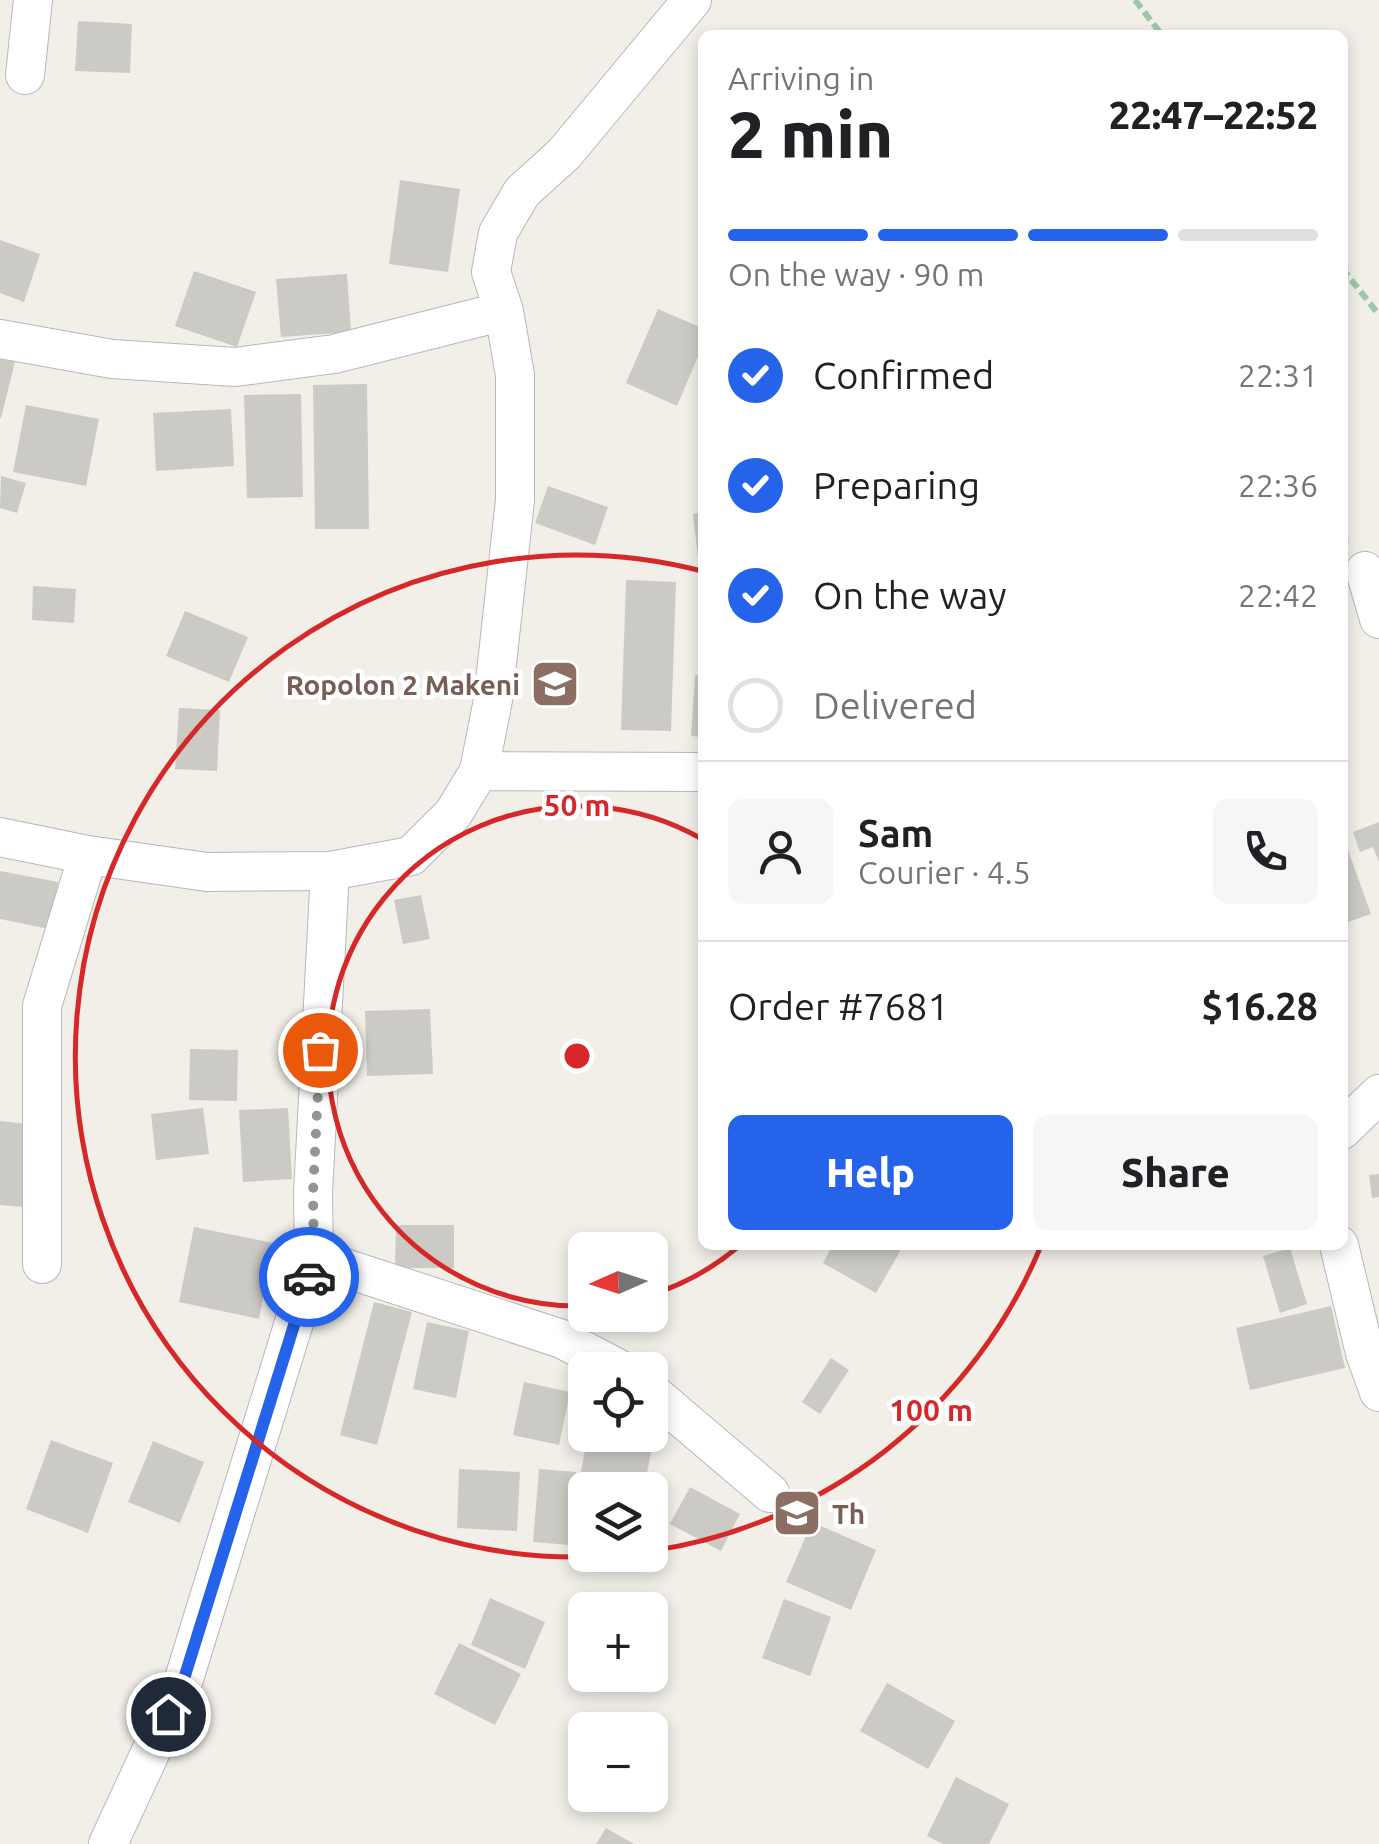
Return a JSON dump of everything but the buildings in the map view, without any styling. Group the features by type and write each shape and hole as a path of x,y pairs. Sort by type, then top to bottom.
{"street":[{"path":"25,75 34,0"},
{"path":"0,837 207,872 330,870 412,856 453,814 479,771 493,700 515,500 515,375 504,310 491,272 498,233 522,192 564,154 692,0"},
{"path":"0,338 112,359 234,367 334,354 504,310"},
{"path":"1362,572 1379,619"},
{"path":"479,771 698,772"},
{"path":"42,1264 42,1006 88,854"},
{"path":"108,1844 183,1682 314,1258 313,1193 330,870"},
{"path":"1348,1124 1379,1094"},
{"path":"1340,1250 1365,1353 1379,1392"},
{"path":"314,1258 562,1338 588,1352"},
{"path":"668,1406 770,1493"}],"path":[{"path":"1135,0 1158,30"},
{"path":"1348,276 1379,315"}],"way so far":[{"path":"309,1277 314,1258 320,1050"}],"place":[{"name":"Ropolon 2 Makeni","path":"555,684"},
{"name":"Th","path":"797,1513"}],"route":[{"path":"168,1714 183,1682 309,1277"}]}
